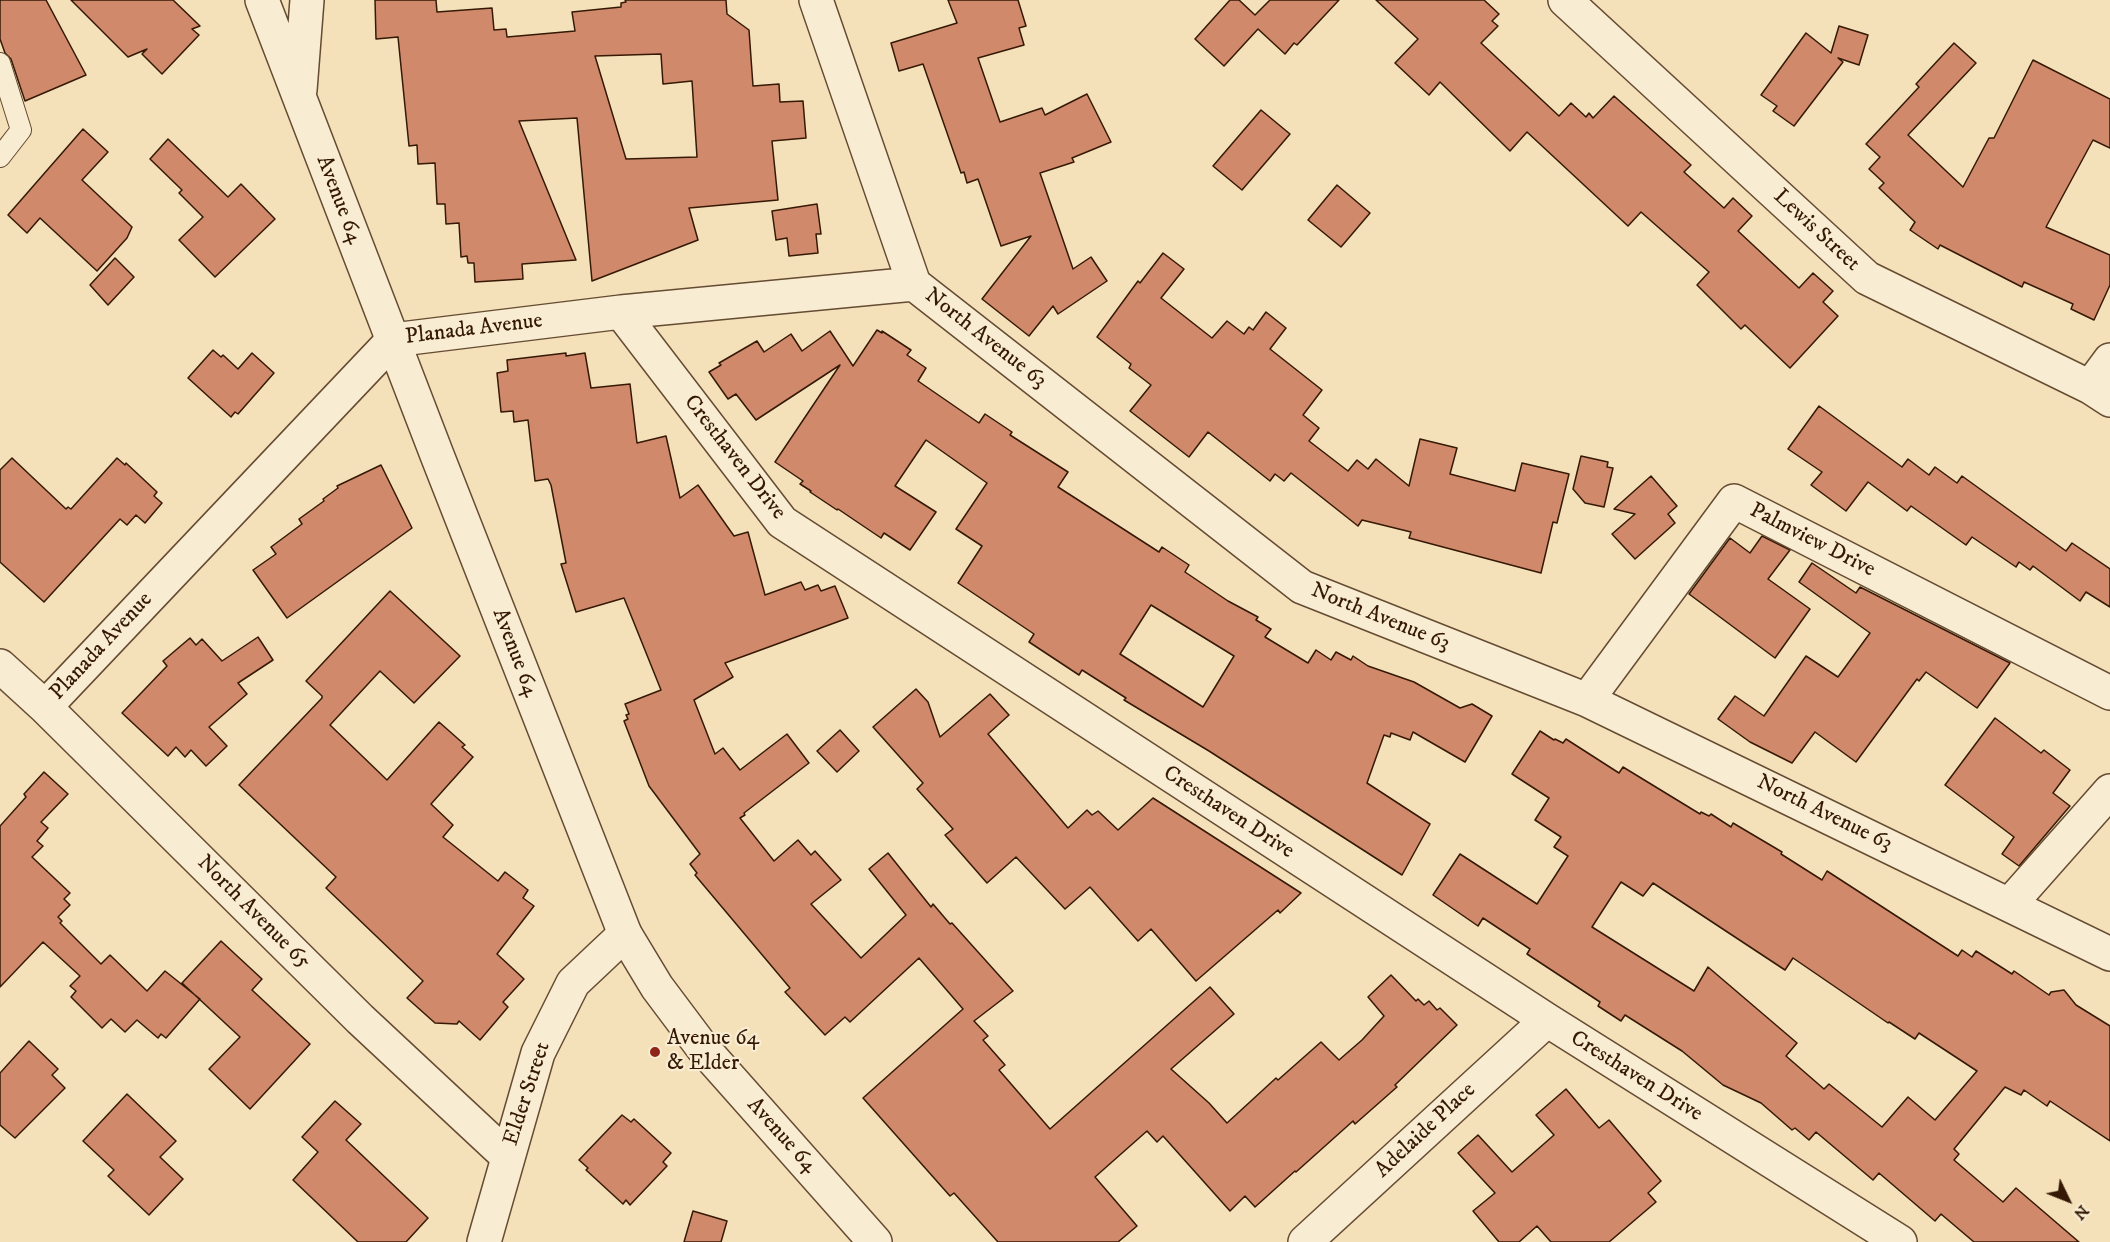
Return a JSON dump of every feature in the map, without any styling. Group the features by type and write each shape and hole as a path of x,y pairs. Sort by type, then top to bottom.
{"street":[{"name":"Avenue 64","path":"262,0 299,101 625,934 657,987 702,1047 875,1242"},
{"path":"299,101 308,0"},
{"name":"North Avenue 63","path":"816,0 914,284 1302,587 1587,700 2110,954"},
{"name":"Lewis Street","path":"1565,0 1867,278 2100,394"},
{"name":"Planada Avenue","path":"45,707 393,340 621,312 914,284"},
{"name":"Cresthaven Drive","path":"621,312 782,522 1547,1020 1900,1242"},
{"path":"2100,394 2110,360"},
{"name":"Palmview Drive","path":"1587,700 1734,501 2110,693"},
{"name":"North Avenue 65","path":"0,666 45,707 360,1019 508,1157"},
{"path":"2010,904 2110,791"},
{"name":"Elder Street","path":"484,1242 538,1053 573,983 625,934"},
{"name":"Adelaide Place","path":"1305,1242 1547,1020"}],"lane":[{"path":"0,63 21,130 0,157"}],"building":[{"path":"0,0 46,0 86,75 25,101 11,59 5,53 0,39"},
{"path":"71,0 173,0 200,26 192,29 199,35 162,74 142,54 147,49 128,57"},
{"path":"375,0 436,0 437,12 492,8 494,30 506,29 507,37 575,31 572,12 621,7 621,3 626,2 625,0 726,0 727,14 749,30 753,86 779,84 780,102 803,101 806,138 772,141 778,200 689,208 698,240 592,281 577,118 519,121 576,260 522,264 523,279 475,282 474,263 468,263 467,256 461,257 459,223 446,224 445,204 437,204 435,163 418,164 417,145 409,146 398,37 376,39","holes":["661,54 663,84 692,81 697,157 626,159 595,56"]},
{"path":"948,0 1018,0 1026,26 1019,28 1024,45 978,58 1000,122 1042,108 1045,115 1087,94 1111,142 1072,158 1074,162 1040,173 1073,269 1091,257 1107,281 1058,314 1053,306 1029,336 982,299 1031,236 1001,246 978,179 967,183 964,172 961,173 923,64 899,71 891,43 957,23"},
{"path":"1230,0 1239,0 1255,15 1270,0 1339,0 1297,45 1294,43 1285,54 1258,29 1224,66 1195,39"},
{"path":"1376,0 1484,0 1499,14 1492,21 1498,26 1481,43 1559,116 1571,103 1586,117 1589,113 1593,118 1614,96 1691,165 1684,172 1724,208 1733,198 1752,216 1738,231 1799,288 1813,273 1833,291 1823,302 1838,316 1790,368 1745,325 1741,329 1697,285 1709,272 1641,212 1628,226 1527,132 1510,151 1440,82 1429,95 1395,63 1418,39"},
{"path":"1839,26 1868,35 1859,65 1838,58 1843,62 1794,126 1773,111 1777,106 1761,95 1806,33 1831,53"},
{"path":"1954,43 1976,63 1908,135 1963,187 1989,138 1994,138 2033,60 2110,99 2110,148 2093,140 2046,227 2110,255 2110,285 2094,320 2071,309 2073,304 2024,282 2022,287 1940,245 1938,249 1910,230 1915,222 1879,188 1884,183 1869,169 1880,157 1866,144 1919,87 1916,84"},
{"path":"1261,110 1290,134 1242,190 1213,166"},
{"path":"83,129 108,152 82,180 132,227 127,238 97,271 40,218 27,233 8,215"},
{"path":"168,139 228,197 241,184 275,219 215,277 179,240 203,217 179,193 182,190 150,159"},
{"path":"1337,185 1370,213 1341,247 1308,220"},
{"path":"817,204 821,234 816,234 818,253 789,256 787,238 776,240 772,211"},
{"path":"1163,253 1184,269 1161,298 1212,338 1227,321 1244,334 1249,327 1253,330 1266,312 1286,328 1270,349 1322,390 1303,415 1319,428 1309,441 1348,471 1357,460 1368,469 1376,459 1409,486 1420,439 1457,448 1450,474 1515,491 1522,463 1569,474 1557,523 1553,522 1541,573 1409,538 1411,532 1362,520 1358,526 1291,473 1284,481 1275,474 1270,481 1208,432 1189,457 1130,411 1151,385 1129,368 1131,364 1097,337 1138,281 1140,283"},
{"path":"115,258 134,277 108,305 90,285"},
{"path":"877,330 882,333 882,331 911,350 907,355 926,368 918,381 979,423 985,414 1012,432 1010,435 1068,472 1058,487 1159,552 1162,547 1189,565 1185,572 1228,601 1258,617 1256,620 1271,629 1265,637 1308,663 1316,650 1331,660 1336,652 1351,660 1353,656 1368,666 1414,682 1460,708 1472,704 1492,716 1465,762 1413,732 1410,740 1391,733 1390,737 1384,735 1367,783 1430,824 1402,875 1209,751 1124,700 1126,698 1082,670 1079,675 1029,642 1034,634 958,583 982,546 956,529 987,483 926,440 895,486 936,512 910,550 884,533 881,538 837,510 810,492 800,484 803,481 775,462 840,365 756,420 736,394 728,399 709,372 721,365 719,363 757,341 764,352 791,334 802,351 830,331 853,366","holes":["1151,605 1234,656 1203,707 1120,654"]},
{"path":"213,350 221,357 223,355 238,369 252,353 274,373 238,414 235,412 231,417 188,378"},
{"path":"566,353 566,356 585,353 591,388 630,384 637,443 666,436 680,498 698,485 734,536 748,532 765,595 801,582 805,590 818,585 821,591 835,586 848,618 725,663 733,677 694,700 715,754 723,748 740,770 787,734 809,763 740,818 774,861 798,840 811,855 815,851 841,880 811,904 861,958 906,915 869,869 888,853 931,907 933,904 950,924 952,923 1013,991 974,1021 988,1036 983,1040 1005,1065 999,1070 1050,1129 1210,987 1234,1014 1171,1069 1209,1103 1227,1123 1276,1078 1278,1080 1321,1042 1339,1060 1362,1040 1384,1016 1368,997 1391,975 1416,1001 1418,999 1424,1005 1429,1001 1437,1010 1440,1008 1457,1025 1395,1085 1397,1087 1355,1124 1353,1121 1255,1207 1245,1196 1230,1211 1163,1136 1157,1142 1147,1131 1095,1177 1137,1226 1118,1242 998,1242 954,1193 950,1196 863,1098 963,1009 919,958 850,1022 845,1017 825,1035 785,992 790,988 695,875 697,873 690,864 700,854 649,786 624,721 628,719 626,715 629,714 625,704 661,690 624,598 576,612 561,564 566,563 551,485 548,479 535,481 528,420 514,422 513,411 501,412 497,373 508,371 507,360"},
{"path":"1819,406 1902,467 1908,459 1929,475 1935,467 1957,483 1962,476 2066,551 2072,543 2110,569 2110,607 2086,592 2080,601 2033,566 2030,570 2019,562 2016,567 1972,537 1966,545 1911,506 1907,511 1868,482 1846,511 1811,485 1822,472 1788,449"},
{"path":"1581,456 1608,462 1607,467 1613,468 1604,507 1585,503 1573,489"},
{"path":"12,458 66,509 68,507 71,509 117,458 125,465 126,463 157,492 154,496 162,503 145,523 136,515 127,525 120,519 44,602 0,562 0,470"},
{"path":"381,465 412,528 287,618 253,570 276,554 271,547 302,524 299,519 324,501 323,499 338,488 337,486"},
{"path":"1651,476 1677,506 1668,514 1675,523 1635,559 1612,534 1635,514 1614,509"},
{"path":"1762,536 1790,550 1768,579 1810,609 1775,658 1689,594 1730,538 1750,553"},
{"path":"1812,563 1856,593 1860,587 2010,663 1977,708 1926,672 1919,681 1917,679 1856,762 1815,732 1792,763 1750,742 1718,719 1735,696 1764,716 1806,656 1838,677 1870,633 1799,582"},
{"path":"390,591 460,656 414,703 380,671 330,725 387,780 439,722 465,745 462,747 473,757 431,804 453,825 443,837 498,881 505,872 528,890 523,898 534,906 497,954 524,979 503,1002 508,1007 480,1040 459,1021 457,1024 435,1023 407,998 423,981 326,888 336,877 239,785 322,698 306,681"},
{"path":"258,637 273,660 238,683 247,694 209,727 227,746 206,766 191,750 185,757 176,747 168,756 122,713 167,666 163,661 190,638 196,645 202,639 222,661"},
{"path":"916,689 928,702 940,737 990,694 1009,715 988,734 1068,828 1087,810 1092,815 1098,811 1118,830 1153,798 1301,893 1280,913 1278,910 1196,981 1151,929 1138,941 1090,887 1065,909 1016,857 987,883 945,835 953,829 917,789 923,783 873,727"},
{"path":"1995,718 2041,753 2044,750 2070,770 2053,793 2070,806 2019,866 2002,854 2014,837 1945,785"},
{"path":"840,730 859,751 837,772 817,751"},
{"path":"1540,731 1563,743 1566,739 1619,773 1623,767 1700,814 1701,812 1709,816 1711,814 1731,827 1733,823 1782,852 1781,854 1822,880 1827,871 1958,956 1962,950 1972,957 1976,951 2012,974 2014,971 2049,995 2051,992 2064,990 2076,1005 2110,1026 2110,1141 2050,1101 2047,1106 2024,1090 2021,1095 2005,1087 1954,1149 1959,1154 1954,1160 2003,1202 2016,1188 2079,1242 1974,1242 1941,1214 1935,1221 1879,1173 1873,1180 1816,1132 1809,1140 1795,1128 1792,1130 1761,1103 1723,1085 1682,1051 1625,1015 1621,1021 1598,1006 1600,1002 1527,954 1530,949 1483,918 1478,926 1433,895 1460,854 1537,904 1568,856 1554,847 1561,837 1535,820 1549,798 1512,774","holes":["1621,882 1643,896 1653,883 1785,970 1793,958 1888,1023 1915,1039 1919,1033 1977,1071 1935,1120 1908,1097 1882,1127 1829,1084 1824,1089 1786,1056 1797,1043 1708,967 1694,991 1592,927"]},
{"path":"44,772 68,794 41,822 48,828 37,841 43,846 32,857 70,893 64,899 70,905 58,917 62,921 60,923 101,964 110,955 147,991 165,971 200,999 166,1038 161,1034 158,1038 137,1020 125,1032 111,1019 102,1028 71,997 76,991 70,986 80,976 43,942 0,987 0,826 26,797 24,794"},
{"path":"221,941 262,979 252,990 310,1044 250,1109 209,1069 240,1037 182,983"},
{"path":"29,1041 58,1069 52,1075 65,1088 15,1138 0,1125 0,1073"},
{"path":"1566,1089 1599,1128 1609,1120 1661,1181 1648,1193 1656,1202 1609,1242 1551,1242 1537,1226 1519,1242 1499,1242 1473,1211 1495,1193 1458,1153 1478,1135 1512,1172 1554,1135 1536,1115"},
{"path":"127,1094 176,1141 160,1157 183,1179 149,1215 108,1176 114,1170 83,1141"},
{"path":"335,1101 361,1124 346,1140 428,1218 406,1242 358,1242 293,1180 318,1152 302,1137"},
{"path":"622,1115 631,1122 634,1119 671,1153 663,1162 667,1166 630,1205 626,1200 623,1204 586,1170 588,1168 579,1160"},
{"path":"693,1211 727,1221 721,1242 684,1242"}],"place":[{"name":"Avenue 64 & Elder","path":"655,1052"}]}
